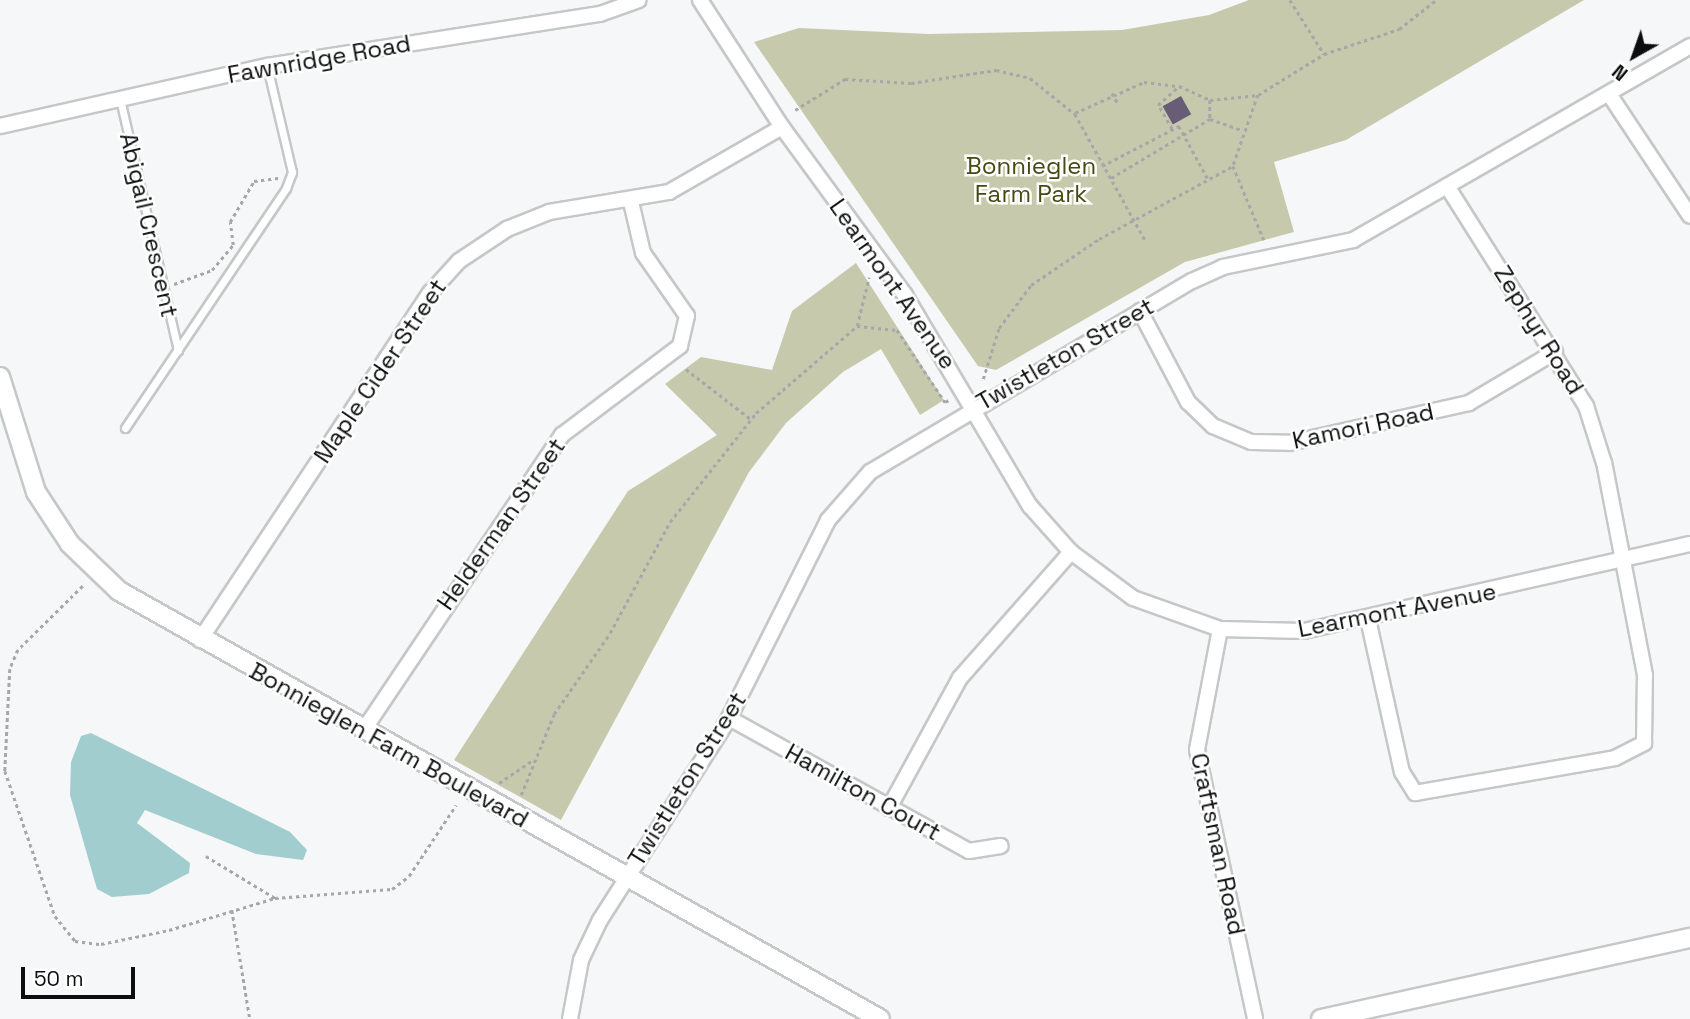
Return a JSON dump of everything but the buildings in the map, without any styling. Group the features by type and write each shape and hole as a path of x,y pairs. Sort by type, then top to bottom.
{"street":[{"name":"Fawnridge Road","path":"0,126 267,66 600,14 639,0"},
{"name":"Learmont Avenue","path":"701,0 782,127 892,276 975,405 1030,506 1071,552 1133,598 1220,629 1289,632 1367,619 1624,563 1690,544"},
{"name":"Twistleton Street","path":"570,1019 581,960 626,877 729,718 842,500 898,450 1140,311 1223,268 1353,240 1449,188 1690,46"},
{"path":"1609,94 1690,216"},
{"name":"Maple Cider Street","path":"201,640 444,276 477,248 528,219 569,208 631,202 722,166 782,127"},
{"name":"Zephyr Road","path":"1367,619 1402,772 1415,793 1615,758 1639,749 1648,724 1624,563 1586,406 1555,352 1449,188"},
{"name":"Helderman Street","path":"363,731 553,445 579,417 680,346 687,316 643,253 631,202"},
{"name":"Kamori Road","path":"1140,311 1188,402 1213,426 1251,442 1290,443 1469,403 1555,352"},
{"name":"Bonnieglen Farm Boulevard","path":"0,377 24,465 57,527 119,591 201,640 880,1019"},
{"path":"889,808 960,678 1071,552"},
{"name":"Craftsman Road","path":"1220,629 1197,750 1255,1019"},
{"name":"Hamilton Court","path":"729,718 969,851 1001,846"},
{"path":"1321,1019 1690,938"}],"lane":[{"name":"Abigail Crescent","path":"125,428 292,172 267,66"},
{"name":"Abigail Crescent","path":"120,99 178,350"}],"path":[{"path":"1290,0 1324,54"},
{"path":"1075,114 1112,93 1144,82 1180,86 1210,100 1258,95 1324,54 1399,29 1436,0"},
{"path":"795,110 845,79 911,83 996,70 1052,89 1075,114 1132,221 1145,240"},
{"path":"1172,129 1158,105 1180,86"},
{"path":"1112,93 1119,105"},
{"path":"1258,95 1242,130 1233,166 1264,240"},
{"path":"1210,100 1210,119"},
{"path":"1210,119 1242,130"},
{"path":"1109,179 1210,119"},
{"path":"1102,166 1179,126 1208,179"},
{"path":"1142,145 1148,156"},
{"path":"984,379 1014,302 1132,221 1233,166"},
{"path":"174,284 212,270 233,245 233,212 254,181 280,178"},
{"path":"521,795 554,714 610,633 657,542 752,420 857,326 869,276"},
{"path":"857,326 897,330 945,402 950,399"},
{"path":"686,369 752,420"},
{"path":"83,586 33,630 10,669 7,791 58,925 75,941 102,944 275,898 392,888 409,876 456,804"},
{"path":"499,783 533,760"},
{"path":"206,856 275,898"},
{"path":"232,910 250,1019"}],"green space":[{"name":"Bonnieglen Farm Park","path":"1249,0 1584,0 1346,140 1274,162 1294,232 1185,262 996,370 978,366 754,42 799,28 928,34 1122,30 1209,15"},
{"path":"856,263 944,400 920,415 881,349 843,372 786,423 749,472 561,820 454,760 628,491 717,435 665,384 701,357 772,370 792,311"}],"water":[{"path":"91,733 290,832 307,850 303,860 256,854 145,810 137,823 190,863 189,873 149,894 112,897 97,889 70,795 71,762 81,736"}]}
